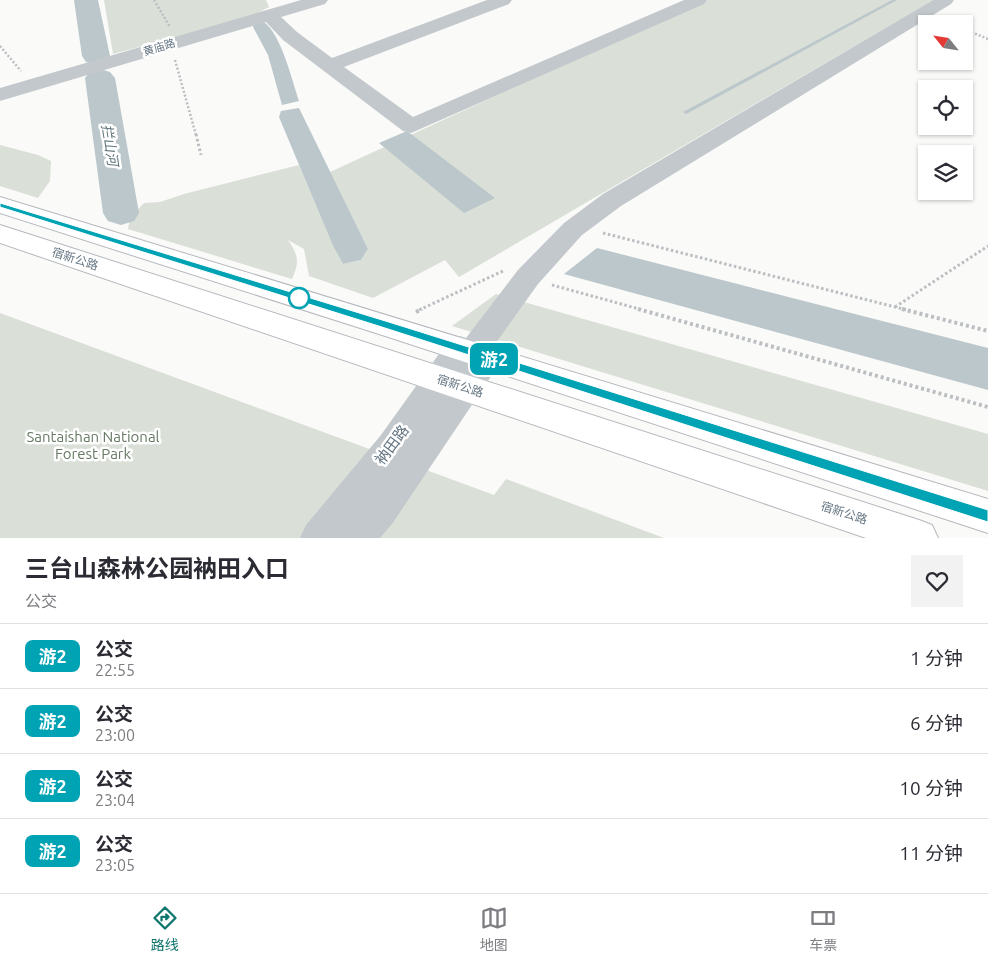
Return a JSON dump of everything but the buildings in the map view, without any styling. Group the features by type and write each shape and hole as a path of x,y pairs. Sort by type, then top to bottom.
{"highway":[{"path":"0,206 389,326 988,516"},
{"name":"宿新公路","path":"0,234 920,538"}],"street":[{"name":"黄庙路","path":"0,95 319,0"},
{"path":"330,65 503,0"},
{"path":"269,15 290,36 411,126 698,0"},
{"name":"衲田路","path":"356,538 379,512 473,353 528,277 573,229 612,200 945,0"},
{"name":"衲田路","path":"319,538 453,384"}],"path":[{"path":"154,0 157,8 181,41 173,55 183,84 201,155"},
{"path":"973,33 988,39"},
{"path":"0,46 33,85"},
{"path":"573,229 596,231 988,331"},
{"path":"895,307 988,246"},
{"path":"389,326 508,270 988,407"}],"green space":[{"path":"104,0 266,0 269,7 250,17 113,54"},
{"path":"704,0 933,0 459,277 445,260 373,298 309,276 304,249 288,240 297,258 292,279 128,229 130,218 144,203 160,202 184,194 299,165 333,246 343,264 361,260 368,249 330,172"},
{"path":"0,145 38,155 51,161 50,181 38,198 0,186"},
{"path":"496,294 988,434 988,491 452,326"},
{"name":"Santaishan National Forest Park","path":"0,313 494,495 506,479 664,538 0,538"}],"shaded area":[{"path":"264,22 276,36 281,47 299,101 282,105 268,55 253,27 254,23"},
{"path":"299,108 368,249 361,260 343,264 333,246 279,117 281,111"},
{"path":"407,131 495,198 464,213 379,143"},
{"path":"597,248 988,348 988,390 564,274"}],"waterway":[{"name":"拦山河","path":"86,0 96,56"},
{"path":"686,112 895,0"},
{"name":"拦山河","path":"100,78 121,213"}],"bus line":[{"name":"游2","path":"0,205 988,516"}]}
